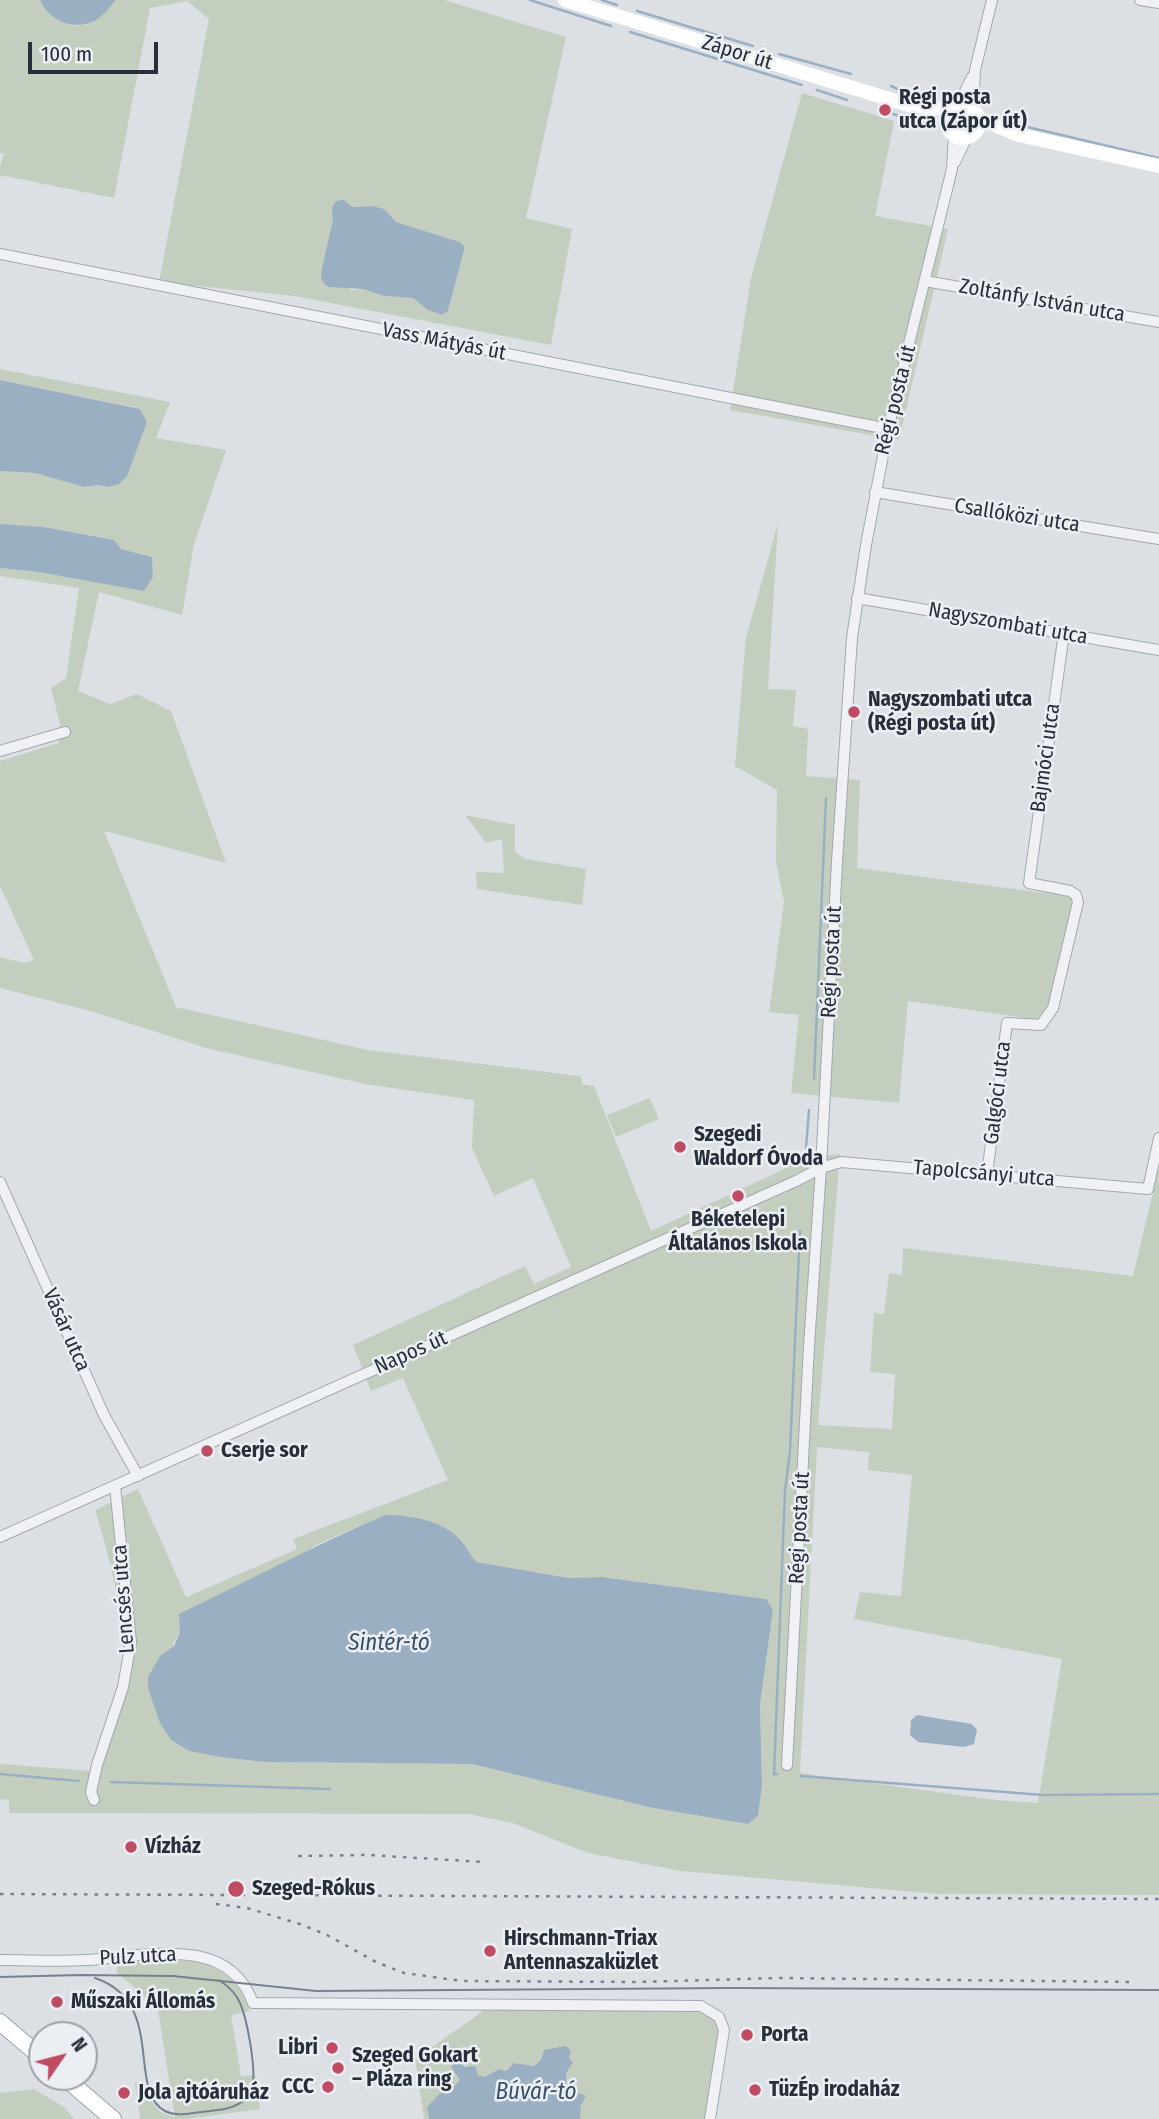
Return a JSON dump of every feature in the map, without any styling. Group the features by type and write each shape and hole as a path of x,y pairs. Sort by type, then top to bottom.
{"main road":[{"path":"0,2022 28,2046"},
{"path":"80,2091 113,2119"}],"street":[{"name":"Zápor út","path":"565,0 963,122 1159,166"},
{"name":"Régi posta út","path":"787,1765 808,1346 821,1168 837,862 857,598 888,429 992,0"},
{"path":"1140,0 1159,3"},
{"name":"Vass Mátyás út","path":"0,254 888,429"},
{"name":"Zoltánfy István utca","path":"925,281 1159,322"},
{"name":"Csallóközi utca","path":"875,492 1159,539"},
{"name":"Nagyszombati utca","path":"857,598 1159,650"},
{"name":"Bajmóci utca","path":"1029,883 1064,633"},
{"path":"0,751 65,732"},
{"name":"Galgóci utca","path":"987,1174 1007,1023 1041,1025 1053,1008 1078,902 1076,895 1070,891 1029,883"},
{"name":"Tapolcsányi utca","path":"821,1168 841,1161 1148,1189 1159,1138"},
{"name":"Napos út","path":"0,1537 821,1168"},
{"name":"Vásár utca","path":"0,1182 104,1415 138,1476"},
{"name":"Lencsés utca","path":"93,1796 97,1765 127,1674 131,1642 115,1486"},
{"name":"Pulz utca","path":"0,1960 87,1960 126,1955 201,1956 218,1961 233,1971 253,2003 692,2004 714,2012 724,2030 710,2119"}],"green space":[{"path":"0,0 40,0 59,20 79,25 98,17 116,0 444,0 566,37 526,218 572,229 551,345 294,296 159,282 209,19 187,1 150,8 114,198 0,175 4,154 0,153","holes":["347,205 372,206 396,222 460,242 465,248 448,311 442,315 429,310 413,298 384,296 363,289 351,290 322,268 333,219"]},
{"path":"802,93 894,121 875,216 948,229 899,440 730,410 751,278"},
{"path":"0,369 170,402 156,438 226,450 194,544 182,615 99,592 78,691 110,704 137,694 171,711 226,863 104,831 176,1007 368,1050 579,1076 582,1084 594,1086 651,1231 808,1158 840,1154 818,1425 892,1429 895,1374 870,1372 874,1313 884,1314 889,1273 902,1275 903,1248 1133,1276 1159,1167 1159,1895 938,1894 681,1871 588,1853 513,1823 468,1814 9,1813 9,1800 0,1799 0,1764 93,1771 116,1702 124,1660 121,1617 112,1571 95,1510 138,1489 186,1597 297,1549 293,1539 448,1480 403,1378 371,1391 353,1345 525,1266 534,1284 571,1267 533,1178 494,1196 472,1148 474,1100 365,1084 206,1048 91,1011 0,988 0,957 25,963 34,960 0,886 0,761 59,743 60,724 51,688 66,678 79,588 0,576 0,568 144,590 153,577 152,557 121,549 113,540 44,527 0,524 0,471 35,473 84,487 108,487 133,407 0,380","holes":["817,1447 869,1452 868,1470 912,1475 901,1596 860,1592 854,1619 1062,1659 1038,1803 995,1800 800,1773","385,1515 443,1527 460,1538 475,1562 569,1578 602,1577 765,1599 773,1610 760,1704 762,1785 758,1816 748,1824 653,1808 472,1764 265,1762 189,1751 171,1740 173,1644 180,1632 318,1544"]},
{"path":"778,523 768,689 796,690 793,726 808,729 806,776 860,780 857,868 1074,897 1052,1006 1040,1020 908,1001 899,1103 791,1093 799,1015 769,1012 784,902 776,862 777,790 735,766 746,638"},
{"path":"465,815 515,825 515,852 525,859 586,869 582,905 477,889 476,872 504,873 502,839 486,843"},
{"path":"650,1098 659,1119 616,1137 607,1115"},
{"path":"188,1959 219,1970 234,1983 246,2000 250,2011 231,2015 241,2076 255,2075 260,2109 187,2119 140,2119 135,2082 145,2082 154,2105 162,2112 175,2117 158,2010 151,2010 143,1994 117,1973 116,1960"},
{"path":"692,2004 722,2023 710,2119 580,2119 581,2105 565,2080 566,2070 541,2060 534,2066 514,2063 505,2071 499,2069 484,2077 455,2061 460,2079 453,2087 441,2092 427,2107 429,2119 424,2119 415,2059 486,2009"},
{"path":"37,2091 64,2107 74,2119 0,2119 0,2093"}],"water":[{"path":"40,0 116,0 96,20 80,25 56,19"},
{"path":"340,200 352,207 372,206 384,209 396,222 460,242 465,247 448,311 442,315 428,310 413,298 384,296 363,289 329,287 324,284 321,277 333,219 332,208 335,202"},
{"path":"0,380 140,409 147,422 127,476 119,484 108,487 84,487 35,473 0,471"},
{"path":"0,524 44,527 114,540 121,549 152,557 153,577 144,591 0,568"},
{"name":"Sintér-tó","path":"385,1515 415,1518 444,1527 460,1539 476,1562 569,1578 602,1577 766,1599 773,1610 760,1704 762,1785 758,1816 748,1824 653,1808 472,1764 265,1762 189,1751 171,1740 160,1723 148,1688 148,1677 160,1656 174,1646 180,1632 179,1614"},
{"path":"917,1715 972,1724 977,1730 974,1744 964,1747 918,1742 910,1735 911,1720"},
{"name":"Búvár-tó","path":"566,2046 571,2051 569,2058 573,2063 566,2079 570,2087 586,2096 581,2105 580,2119 429,2119 427,2107 441,2092 453,2087 460,2080 451,2067 454,2061 449,2060 449,2047 458,2047 460,2062 465,2067 475,2066 478,2075 484,2077 499,2069 506,2071 514,2063 534,2066 541,2060 544,2050"}],"waterway":[{"path":"530,0 611,26"},
{"path":"602,0 617,5"},
{"path":"637,11 753,46"},
{"path":"630,32 802,85"},
{"path":"779,54 851,74"},
{"path":"891,86 914,97 932,101"},
{"path":"817,90 847,100"},
{"path":"889,113 930,124"},
{"path":"1002,121 1159,158"},
{"path":"814,1079 826,798"},
{"path":"806,1148 809,1110"},
{"path":"777,1774 774,1774 785,1490 790,1451 800,1231"},
{"path":"0,1774 79,1781"},
{"path":"800,1776 1043,1795 1159,1794"},
{"path":"111,1782 330,1789"}],"tram line":[{"path":"0,1977 173,1976 316,1991 730,1988 1159,1990"},
{"path":"95,1978 117,1990 131,2006 139,2025 148,2085 154,2101 165,2111 179,2114 234,2106 243,2101 252,2088 252,2058 243,2011 234,1993 219,1980"}],"railway":[{"path":"298,1856 369,1855 483,1862"},
{"path":"0,1894 1159,1899"},
{"path":"216,1904 247,1908 300,1924 404,1973 462,1981 638,1982 780,1978 1132,1982"}],"place":[{"name":"Régi posta utca (Zápor út)","path":"885,110"},
{"name":"Nagyszombati utca (Régi posta út)","path":"854,712"},
{"name":"Szegedi Waldorf Óvoda","path":"680,1147"},
{"name":"Béketelepi Általános Iskola","path":"738,1196"},
{"name":"Cserje sor","path":"207,1451"},
{"name":"Vízház","path":"131,1847"},
{"name":"Szeged-Rókus","path":"236,1889"},
{"name":"Hirschmann-Triax Antennaszaküzlet","path":"490,1951"},
{"name":"Műszaki Állomás","path":"57,2002"},
{"name":"Porta","path":"747,2035"},
{"name":"Libri","path":"332,2048"},
{"name":"Szeged Gokart – Pláza ring","path":"338,2068"},
{"name":"CCC","path":"328,2087"},
{"name":"TüzÉp irodaház","path":"755,2090"},
{"name":"Jola ajtóáruház","path":"124,2093"}]}
